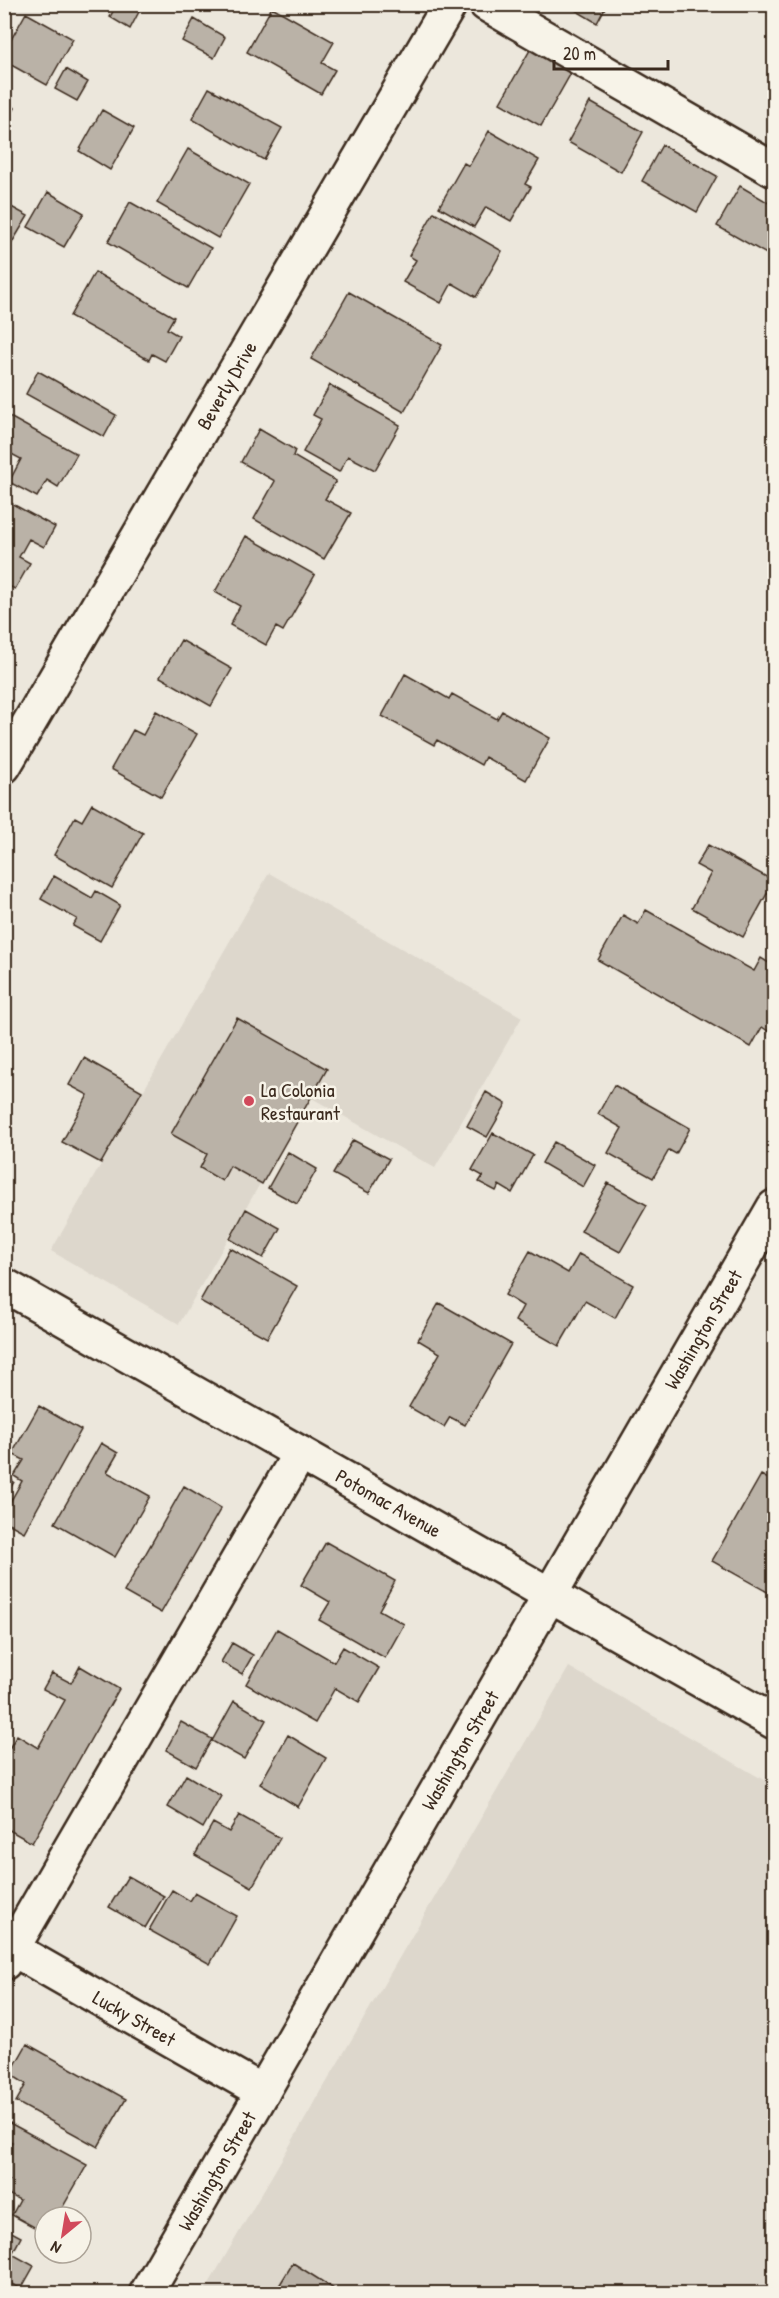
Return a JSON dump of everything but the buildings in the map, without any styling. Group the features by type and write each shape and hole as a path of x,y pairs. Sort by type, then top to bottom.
{"street":[{"name":"Beverly Drive","path":"4,766 450,4"},
{"path":"486,4 774,170"},
{"name":"Washington Street","path":"146,2294 774,1208"},
{"name":"Potomac Avenue","path":"4,1285 774,1722"},
{"path":"7,1952 300,1453"},
{"name":"Lucky Street","path":"7,1952 263,2091"}],"shaded area":[{"path":"269,873 522,1017 435,1168 310,1097 179,1324 51,1251"},
{"path":"569,1667 774,1786 774,2293 203,2294"}],"place":[{"name":"La Colonia Restaurant","path":"249,1101"}]}
